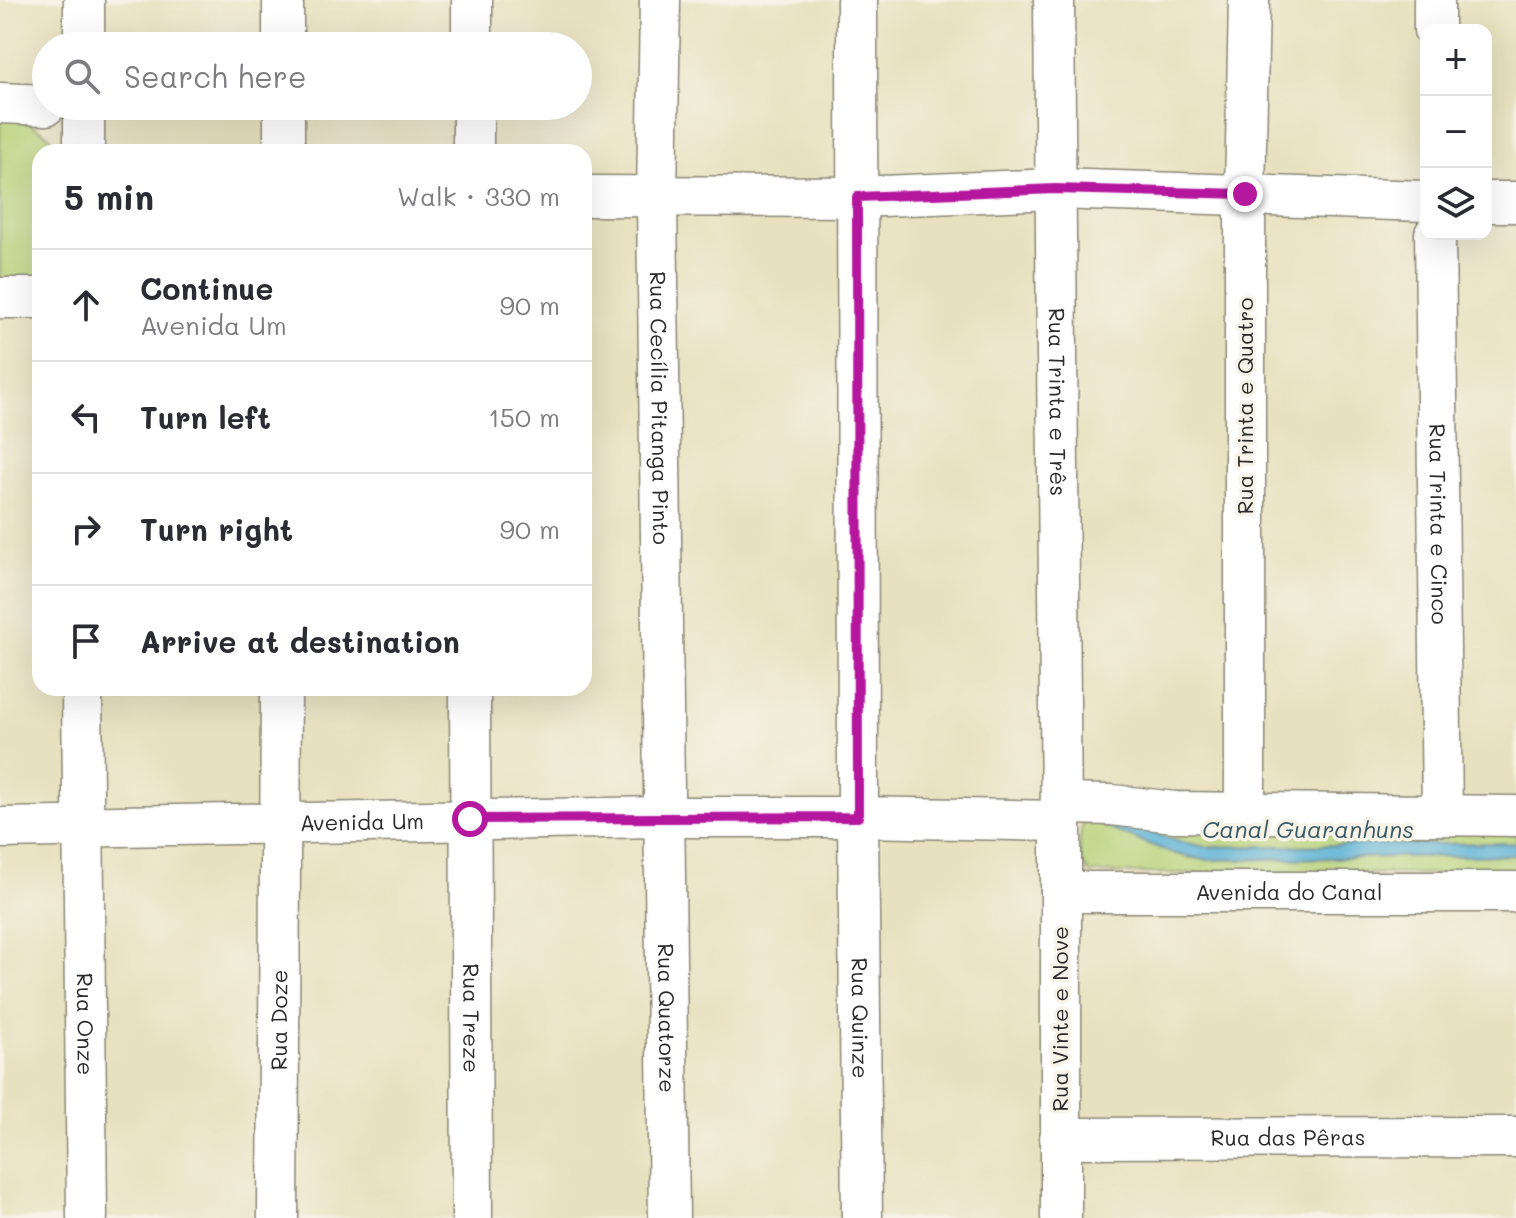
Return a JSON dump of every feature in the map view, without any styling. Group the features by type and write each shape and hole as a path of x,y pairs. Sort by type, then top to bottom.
{"street":[{"path":"84,0 84,32"},
{"path":"283,0 283,32"},
{"path":"472,0 472,32"},
{"name":"Rua Cecília Pitanga Pinto","path":"660,0 657,198 663,817"},
{"name":"Rua Quinze","path":"857,0 862,1218"},
{"name":"Rua Trinta e Três","path":"1054,0 1061,813"},
{"name":"Rua Trinta e Quatro","path":"1245,813 1245,194 1249,0"},
{"path":"1434,0 1434,24"},
{"path":"0,103 32,104"},
{"path":"84,120 84,144"},
{"path":"284,120 284,144"},
{"path":"473,120 473,144"},
{"path":"592,196 857,197 1055,189 1420,201"},
{"path":"1492,202 1516,202"},
{"name":"Rua Trinta e Cinco","path":"1435,240 1442,815"},
{"path":"0,298 32,298"},
{"name":"Rua Onze","path":"82,696 87,1218"},
{"name":"Rua Doze","path":"278,1218 281,696"},
{"name":"Rua Treze","path":"470,696 472,1218"},
{"path":"1061,813 1112,805 1175,812 1516,816"},
{"name":"Avenida Um","path":"0,828 1061,813"},
{"name":"Rua Vinte e Nove","path":"1061,813 1061,1218"},
{"name":"Rua Quatorze","path":"663,817 669,1218"},
{"name":"Avenida do Canal","path":"1061,892 1516,892"},
{"name":"Rua das Pêras","path":"1060,1138 1516,1137"}],"green space":[{"path":"0,116 36,126 56,144 32,144 32,287 0,287"},
{"path":"1103,813 1106,827 1191,858 1516,855 1516,874 1090,873 1081,856 1083,823"},
{"path":"1132,823 1516,829 1516,843 1206,847 1176,841"}],"water":[{"path":"1103,813 1176,841 1206,847 1516,843 1516,855 1205,860 1172,853 1105,827"}],"route":[{"path":"470,819 858,817 857,197 1055,189 1245,194"}],"water label":[{"name":"Canal Guaranhuns","path":"1308,830"}]}
